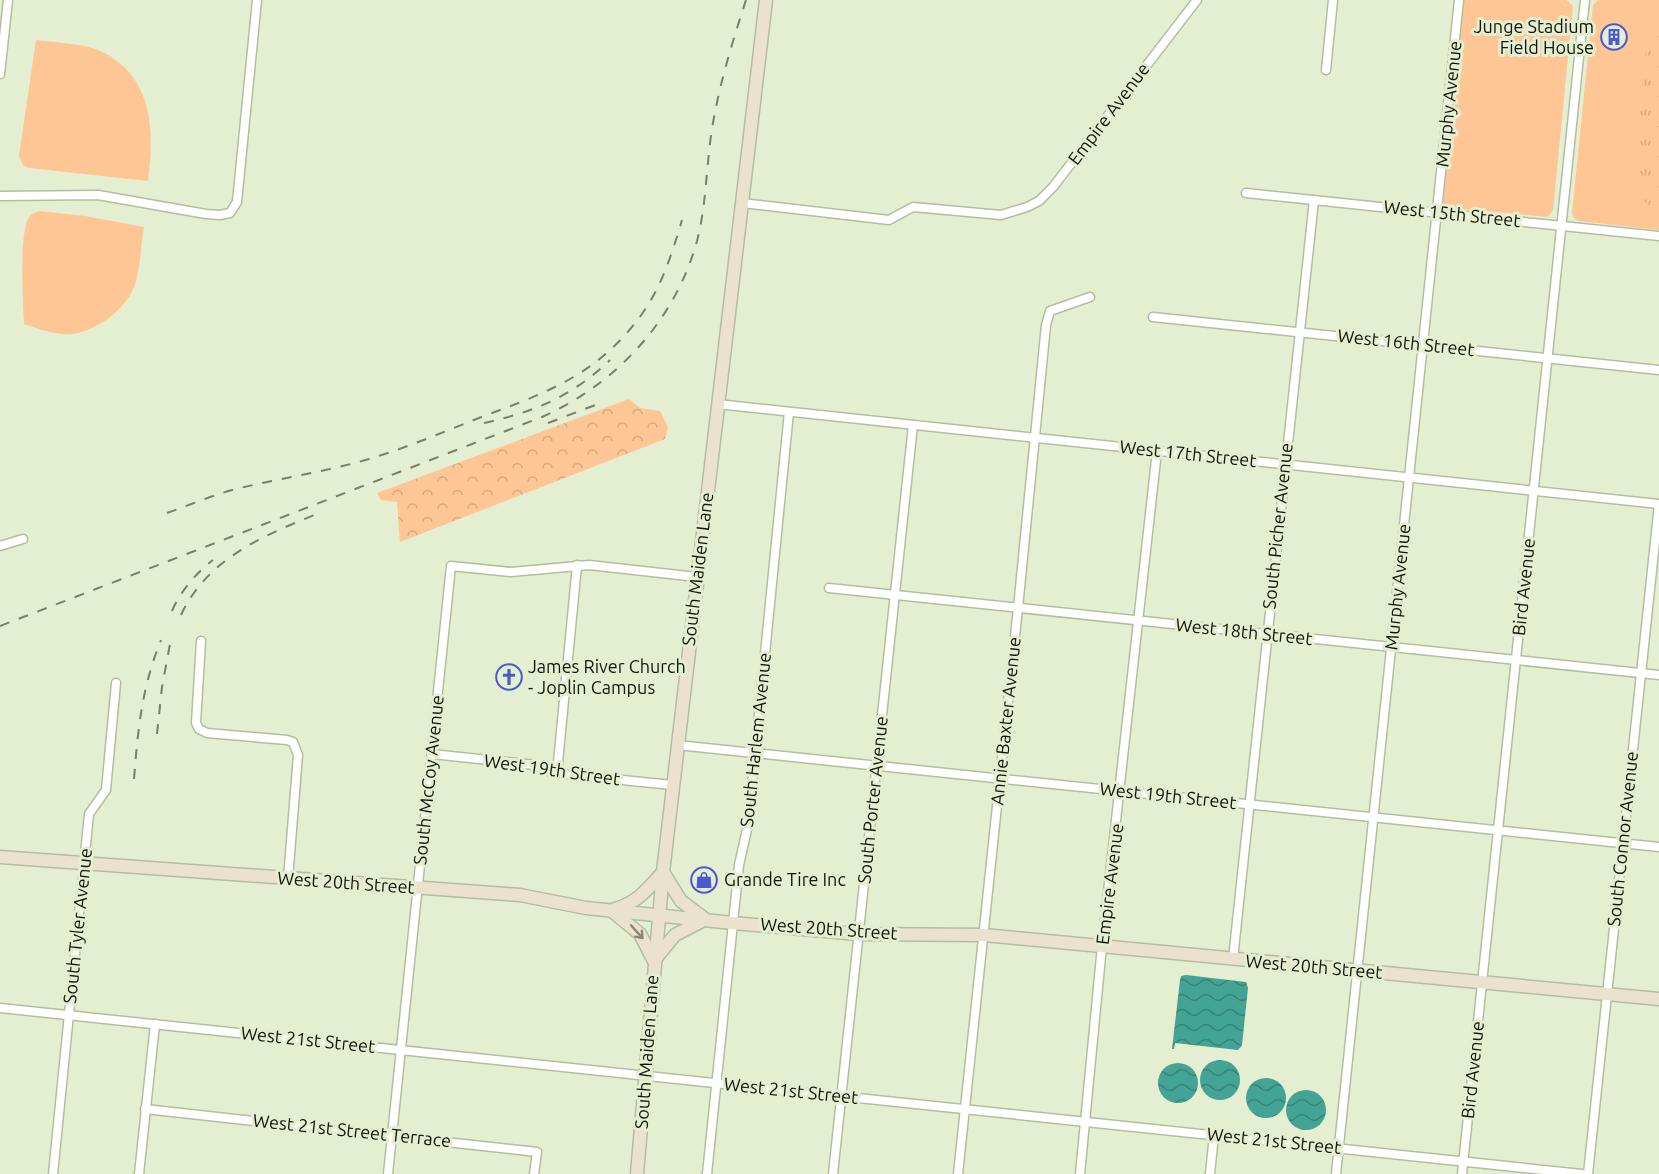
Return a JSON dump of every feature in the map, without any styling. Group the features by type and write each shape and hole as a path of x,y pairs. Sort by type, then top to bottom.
{"main road":[{"name":"South Maiden Lane","path":"637,1174 654,962 672,785 765,0"},
{"name":"West 20th Street","path":"0,857 520,895 586,908 733,923 858,934 984,935 1659,999"},
{"path":"654,962 640,934 611,910 637,900 663,872 681,901 706,920"},
{"path":"654,962 675,936 690,926 706,920"}],"street":[{"path":"0,74 8,0"},
{"path":"0,196 98,195 220,215 230,213 237,202 257,0"},
{"name":"Empire Avenue","path":"742,203 889,220 913,207 1001,215 1039,201 1053,187 1197,0"},
{"path":"1326,70 1333,0"},
{"name":"Murphy Avenue","path":"1336,1174 1459,0"},
{"name":"Bird Avenue","path":"1462,1174 1585,0"},
{"name":"West 15th Street","path":"1246,193 1659,236"},
{"name":"South Picher Avenue","path":"1233,959 1284,464 1314,200"},
{"name":"Annie Baxter Avenue","path":"958,1174 1047,316 1050,311 1090,297"},
{"name":"West 16th Street","path":"1153,317 1659,370"},
{"name":"West 17th Street","path":"717,404 1659,504"},
{"name":"South Harlem Avenue","path":"707,1174 740,858 747,831 789,412"},
{"name":"South Porter Avenue","path":"833,1174 913,425"},
{"name":"Empire Avenue","path":"1080,1174 1102,946 1157,451"},
{"name":"South Connor Avenue","path":"1588,1174 1659,504"},
{"path":"0,546 23,539"},
{"path":"557,773 577,565 697,577"},
{"name":"South McCoy Avenue","path":"388,1174 451,566 511,572 577,565"},
{"name":"West 18th Street","path":"829,588 1659,675"},
{"path":"201,641 196,723 199,729 207,733 287,740 293,742 297,749 288,879"},
{"name":"South Tyler Avenue","path":"53,1174 89,814 106,790 116,683"},
{"name":"West 19th Street","path":"677,745 1659,847"},
{"name":"West 19th Street","path":"432,754 535,765 557,773 672,785"},
{"name":"West 21st Street","path":"0,1008 1582,1174"},
{"path":"139,1174 154,1024"},
{"name":"West 21st Street Terrace","path":"146,1108 537,1152 534,1174"},
{"path":"1210,1174 1214,1135"}],"green space":[{"path":"1464,0 1566,0 1573,6 1553,210 1548,217 1448,208 1443,204"},
{"path":"1598,0 1659,0 1659,230 1579,221 1572,214 1593,5"},
{"path":"1659,22 1659,212 1641,197 1633,175 1647,42"},
{"path":"36,40 93,48 118,61 131,74 140,89 150,124 148,181 29,168 23,165 19,156"},
{"path":"39,211 85,216 144,227 138,274 130,295 109,318 82,332 61,334 24,324 23,241 29,217"},
{"path":"629,399 640,408 660,411 668,427 665,439 400,542 397,502 381,500 377,493"}],"water":[{"path":"1181,976 1246,982 1248,988 1242,1045 1238,1050 1175,1043 1172,1049 1180,980"},
{"path":"1220,1060 1234,1066 1240,1080 1234,1094 1220,1100 1206,1094 1200,1080 1206,1066"},
{"path":"1178,1063 1192,1069 1198,1083 1192,1097 1178,1103 1164,1097 1158,1083 1164,1069"},
{"path":"1266,1078 1280,1084 1286,1098 1280,1112 1266,1118 1252,1112 1246,1098 1252,1084"},
{"path":"1306,1090 1320,1096 1326,1110 1320,1124 1306,1130 1292,1124 1286,1110 1292,1096"}],"railway":[{"path":"0,626 542,417 594,387 618,368 658,323 674,298 687,270 700,227 716,108 727,61 746,0"},
{"path":"167,513 236,489 336,468 383,455 524,401 565,382 602,357 644,311 664,274 682,220"},
{"path":"484,423 520,414 552,401 582,383 610,360"},
{"path":"548,423 598,404"},
{"path":"181,615 193,595 223,563 260,539 322,512"},
{"path":"172,611 189,583 213,560"},
{"path":"134,779 142,708 149,674 161,640"},
{"path":"157,734 170,644"}],"place":[{"name":"Junge Stadium Field House","path":"1614,37"},
{"name":"James River Church - Joplin Campus","path":"509,677"},
{"name":"Grande Tire Inc","path":"704,880"}]}
